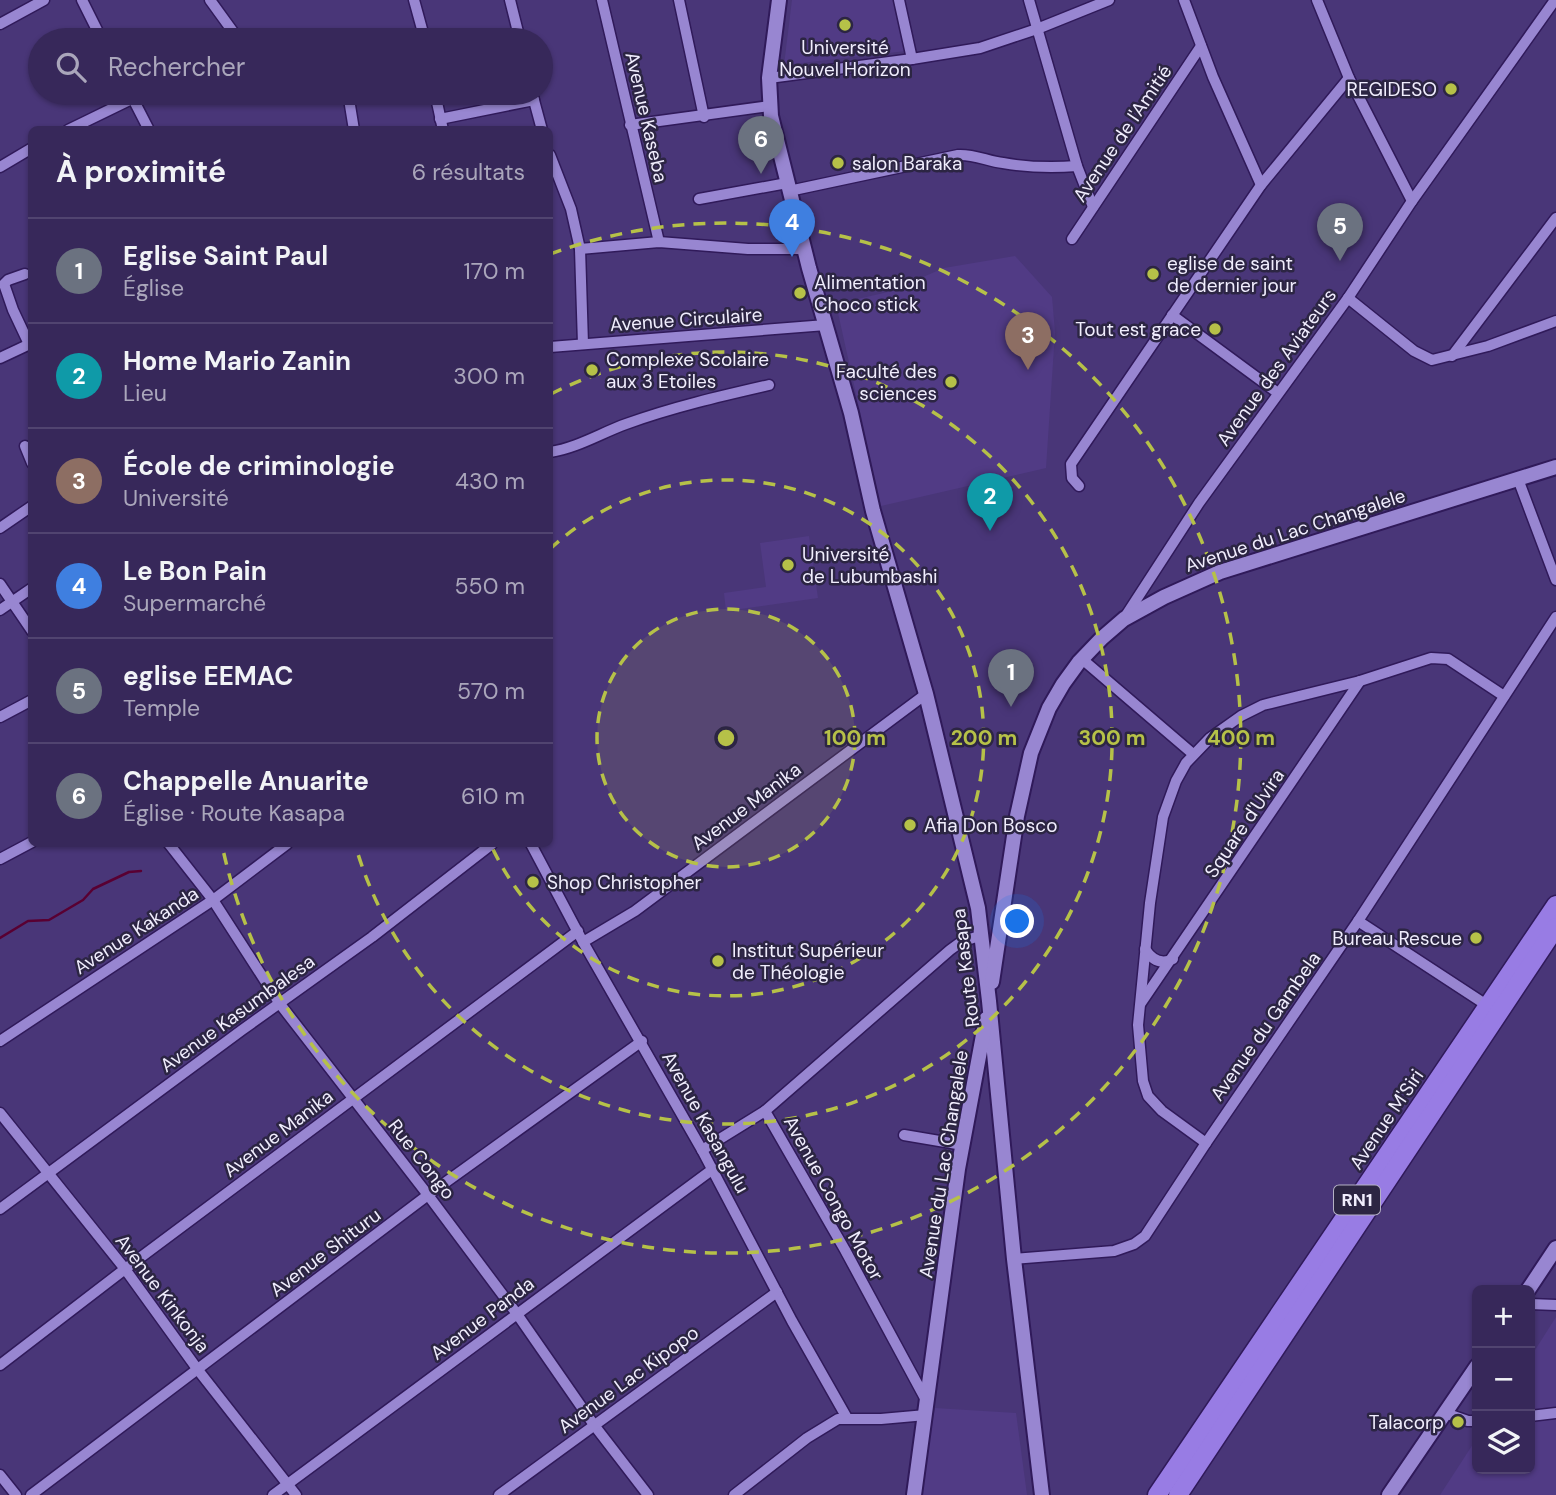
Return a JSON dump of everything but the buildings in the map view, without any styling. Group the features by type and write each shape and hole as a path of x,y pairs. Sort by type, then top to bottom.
{"highway":[{"name":"Avenue M'Siri","path":"1157,1495 1556,905"},
{"name":"Avenue M'Siri","path":"1180,1494 1556,927"}],"street":[{"path":"0,24 44,0"},
{"path":"82,0 96,28"},
{"path":"210,0 230,28"},
{"path":"414,0 422,28"},
{"path":"510,0 517,28"},
{"name":"Avenue Kaseba","path":"602,0 659,242"},
{"path":"679,0 704,117"},
{"name":"Route Kasapa","path":"779,0 769,78 769,106 804,249 851,414 873,511 926,694 969,867 981,928 1014,1259 1042,1495"},
{"path":"899,0 912,60"},
{"path":"1029,0 1077,166 1093,206"},
{"path":"769,78 912,60 980,48 1109,0"},
{"path":"1184,0 1261,186"},
{"path":"1317,0 1349,78 1412,201"},
{"name":"Avenue des Aviateurs","path":"1124,619 1199,503 1348,298 1412,201 1555,0"},
{"name":"Avenue de l'Amitié","path":"1072,239 1201,46"},
{"path":"1079,486 1072,478 1071,464 1261,186 1349,78"},
{"path":"75,126 113,105"},
{"path":"136,105 147,126"},
{"path":"350,105 353,126"},
{"path":"438,105 442,124 504,105"},
{"path":"535,105 541,126"},
{"path":"630,125 769,106"},
{"path":"0,167 28,151"},
{"name":"Avenue de l'Amitié","path":"699,199 788,187 958,155 1010,164 1077,166"},
{"path":"553,163 571,209 580,249 583,344"},
{"path":"1452,356 1556,218"},
{"path":"580,249 659,242 738,248 804,249"},
{"path":"25,274 8,280 5,284 10,303 28,340"},
{"path":"1348,298 1425,359 1432,360 1488,346 1556,321"},
{"path":"1172,315 1278,393"},
{"name":"Avenue Circulaire","path":"553,347 826,325"},
{"path":"0,358 28,345"},
{"path":"553,451 675,407 769,384"},
{"path":"25,446 28,453"},
{"name":"Avenue du Lac Changalele","path":"914,1495 963,1144 989,1001 1017,817 1031,753 1049,708 1063,684 1082,659 1124,619 1164,597 1220,572 1556,467"},
{"path":"1518,479 1556,580"},
{"path":"0,528 28,509"},
{"path":"0,583 28,625"},
{"path":"0,610 28,591"},
{"name":"Avenue du Gambela","path":"1014,1259 1114,1251 1135,1244 1145,1236 1358,921 1556,617"},
{"path":"1206,1143 1162,1111 1145,1089 1138,1024 1145,948 1163,817 1176,781 1193,754 1224,727 1263,705 1360,681 1431,658 1448,659 1504,696"},
{"path":"1082,659 1193,754"},
{"name":"Square d'Uvira","path":"1140,1004 1174,958 1360,681"},
{"name":"Avenue Manika","path":"583,942 635,911 926,694"},
{"path":"0,717 28,702"},
{"path":"0,859 28,844"},
{"name":"Rue Congo","path":"171,847 213,900 280,1004 428,1195 517,1314 594,1425 648,1495"},
{"name":"Avenue Kakanda","path":"0,1041 213,900 283,847"},
{"name":"Avenue Kasumbalesa","path":"0,1209 438,888 488,847"},
{"name":"Avenue Kasangulu","path":"533,847 583,942 642,1041 847,1418"},
{"path":"981,928 1001,921"},
{"path":"1358,921 1488,1006"},
{"name":"Avenue Congo Motor","path":"926,1408 845,1250 765,1111 950,950 981,928"},
{"name":"Avenue Manika","path":"0,1365 578,931"},
{"path":"1145,948 1150,956 1158,961 1174,958"},
{"name":"Avenue Shituru","path":"31,1495 428,1195 642,1041"},
{"path":"971,1097 998,1097"},
{"path":"702,1150 765,1111"},
{"name":"Avenue Kinkonja","path":"0,1113 125,1269 198,1370 296,1495"},
{"path":"904,1135 963,1144"},
{"name":"Avenue Panda","path":"273,1495 712,1169"},
{"path":"1531,1285 1556,1248"},
{"name":"Avenue Lac Kipopo","path":"499,1495 777,1292"},
{"path":"1535,1304 1556,1305"},
{"path":"1389,1495 1472,1373"},
{"path":"734,1495 830,1423 847,1418 881,1419 926,1408"},
{"path":"1445,1413 1472,1421"},
{"path":"1535,1415 1556,1413"},
{"path":"0,1475 16,1495"}],"shaded area":[{"name":"Université Nouvel Horizon","path":"792,0 896,0 906,51 784,65"},
{"name":"Faculté des sciences","path":"1015,256 1052,297 1055,332 1046,468 881,506 836,304 888,292 944,268"},
{"name":"Université de Lubumbashi","path":"809,536 818,598 726,611 724,593 766,587 760,543"},
{"path":"1556,1317 1556,1495 1440,1495 1472,1446 1472,1474 1535,1474 1535,1350"},
{"path":"935,1408 1016,1413 1027,1495 920,1495"}],"waterway":[{"path":"0,938 28,921 49,920 83,900 93,889 129,872 141,871"}],"place":[{"name":"Université Nouvel Horizon","path":"845,25"},
{"name":"REGIDESO","path":"1451,89"},
{"name":"salon Baraka","path":"838,163"},
{"name":"Chappelle Anuarite","path":"761,174"},
{"name":"Le Bon Pain","path":"792,257"},
{"name":"eglise EEMAC","path":"1340,261"},
{"name":"eglise de saint de dernier jour","path":"1153,274"},
{"name":"Alimentation Choco stick","path":"800,293"},
{"name":"Tout est grace","path":"1215,329"},
{"name":"Complexe Scolaire aux 3 Etoiles","path":"592,370"},
{"name":"École de criminologie","path":"1028,370"},
{"name":"Faculté des sciences","path":"951,382"},
{"name":"Home Mario Zanin","path":"990,531"},
{"name":"Université de Lubumbashi","path":"788,565"},
{"name":"Eglise Saint Paul","path":"1011,707"},
{"name":"Afia Don Bosco","path":"910,825"},
{"name":"Shop Christopher","path":"533,882"},
{"name":"Bureau Rescue","path":"1476,938"},
{"name":"Institut Supérieur de Théologie","path":"718,961"},
{"name":"Talacorp","path":"1458,1422"}]}
